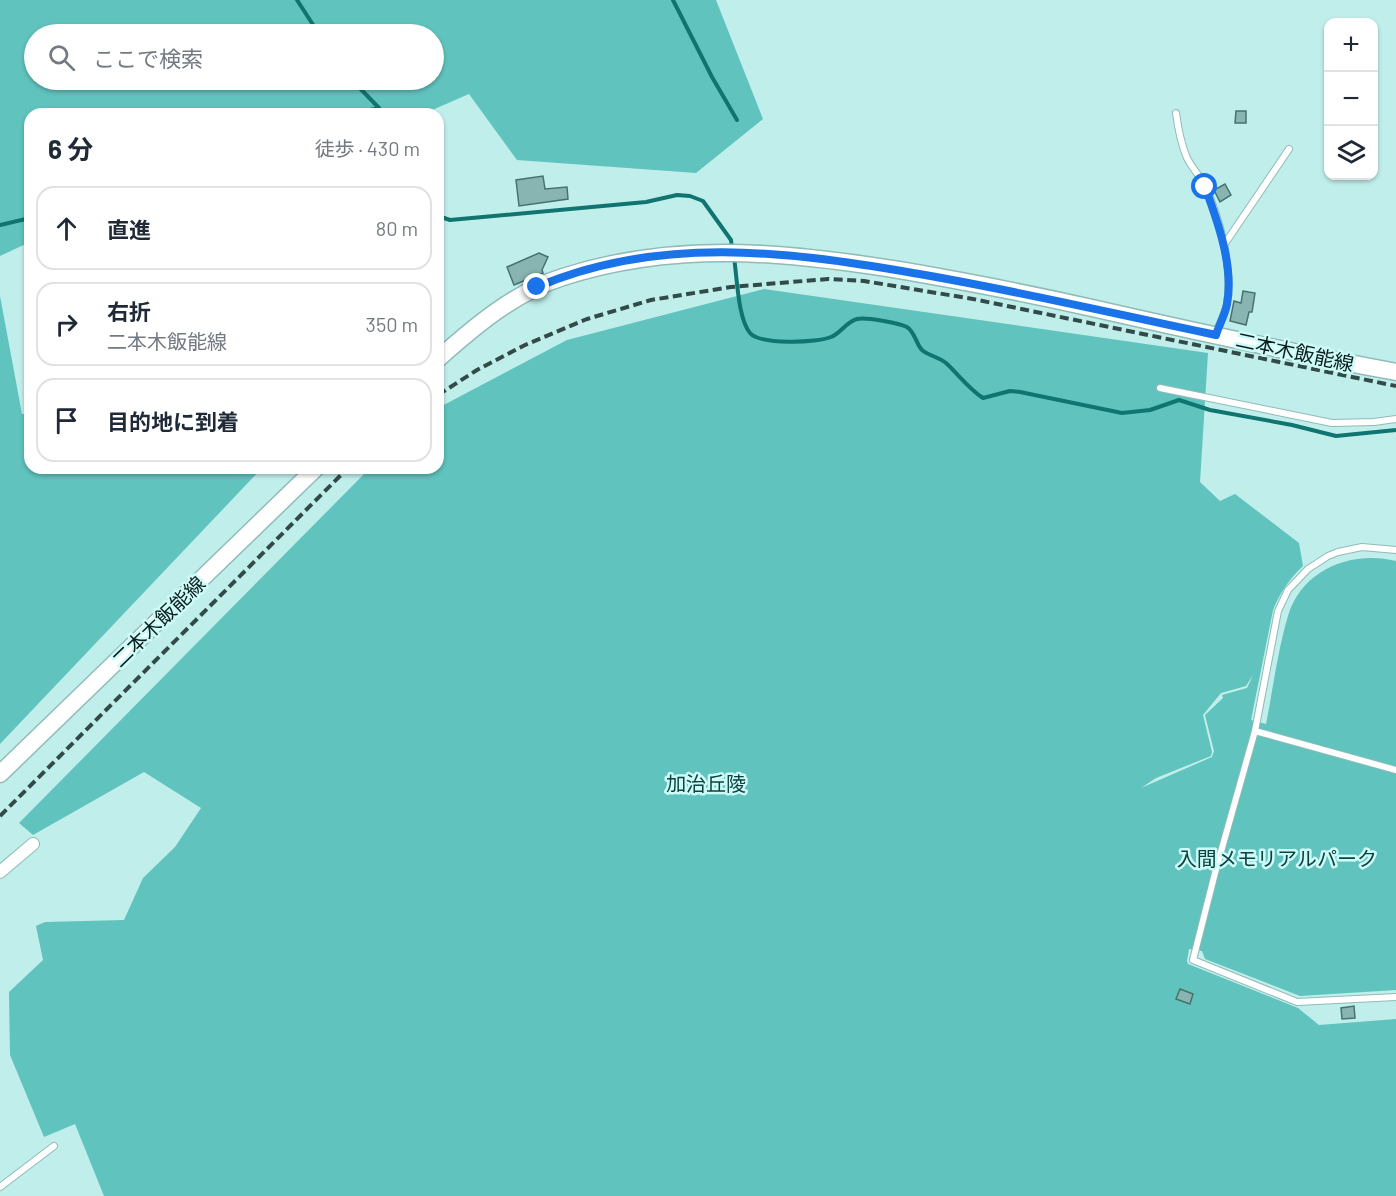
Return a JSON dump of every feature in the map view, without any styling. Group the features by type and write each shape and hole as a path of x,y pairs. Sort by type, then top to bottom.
{"main road":[{"name":"二本木飯能線","path":"444,354 511,301 561,277 640,259 742,252 810,257 1004,288 1396,372"},
{"name":"二本木飯能線","path":"0,774 310,474"}],"street":[{"path":"0,872 33,844"}],"lane":[{"path":"1176,113 1180,137 1188,159 1205,187 1224,245 1228,291 1226,306 1216,335"},
{"path":"1224,245 1289,148"},
{"path":"1160,388 1332,423 1396,419"},
{"path":"1396,550 1362,547 1338,552 1308,569 1288,590 1278,611 1255,731 1193,960 1298,1002 1396,997"},
{"path":"1255,731 1396,770"},
{"path":"0,1187 54,1146"}],"green space":[{"path":"0,0 716,0 763,119 696,173 517,160 469,94 437,108 24,108 24,245 0,256"},
{"name":"加治丘陵","path":"764,289 1208,353 1200,482 1220,501 1235,494 1299,543 1303,566 1285,586 1273,610 1251,720 1266,724 1284,629 1295,600 1305,586 1317,575 1346,561 1379,558 1396,561 1396,990 1300,996 1205,959 1202,951 1189,949 1187,961 1188,964 1298,1008 1319,1025 1396,1019 1396,1196 104,1196 75,1124 44,1137 10,1055 9,992 43,960 36,926 45,922 124,920 143,878 175,847 201,808 144,772 33,835 19,823 364,474 444,474 444,405 567,340","holes":["1253,675 1247,688 1222,695 1223,698 1205,715 1214,751 1212,757 1141,788 1156,778 1211,756 1203,715 1221,693 1246,686"]},
{"path":"0,296 22,414 24,414 24,474 256,474 0,744"}],"building":[{"path":"1236,111 1246,111 1246,123 1235,123"},
{"path":"543,176 545,189 567,187 568,199 519,206 516,180"},
{"path":"1225,184 1231,195 1220,202 1214,190"},
{"path":"539,253 548,257 542,270 543,273 514,285 507,267"},
{"path":"1243,291 1255,293 1252,312 1249,312 1246,325 1230,321 1234,301 1241,303"},
{"path":"1180,989 1193,994 1190,1004 1176,999"},
{"path":"1354,1006 1355,1018 1342,1019 1341,1008"}],"waterway":[{"path":"297,0 313,24"},
{"path":"673,0 712,77 737,120"},
{"path":"362,90 379,108"},
{"path":"444,218 450,220 646,202 677,195 690,196 703,201 731,240 732,250"},
{"path":"0,225 24,219"},
{"path":"734,257 743,318 750,333 756,337 789,342 814,341 831,337 857,319 897,324 910,329 922,350 946,363 983,398 1010,391 1020,392 1122,413 1150,410 1179,400 1210,410 1292,425 1336,436 1396,430"}],"railway":[{"path":"444,391 477,370 525,345 587,319 651,300 731,287 828,279 864,281 973,299 1396,386"},
{"path":"0,816 342,474"}],"route":[{"path":"537,287 561,277 640,259 680,254 755,252 880,267 1004,288 1216,335 1226,306 1228,291 1224,245 1205,187"}],"park label":[{"name":"入間メモリアルパーク","path":"1277,858"}]}
